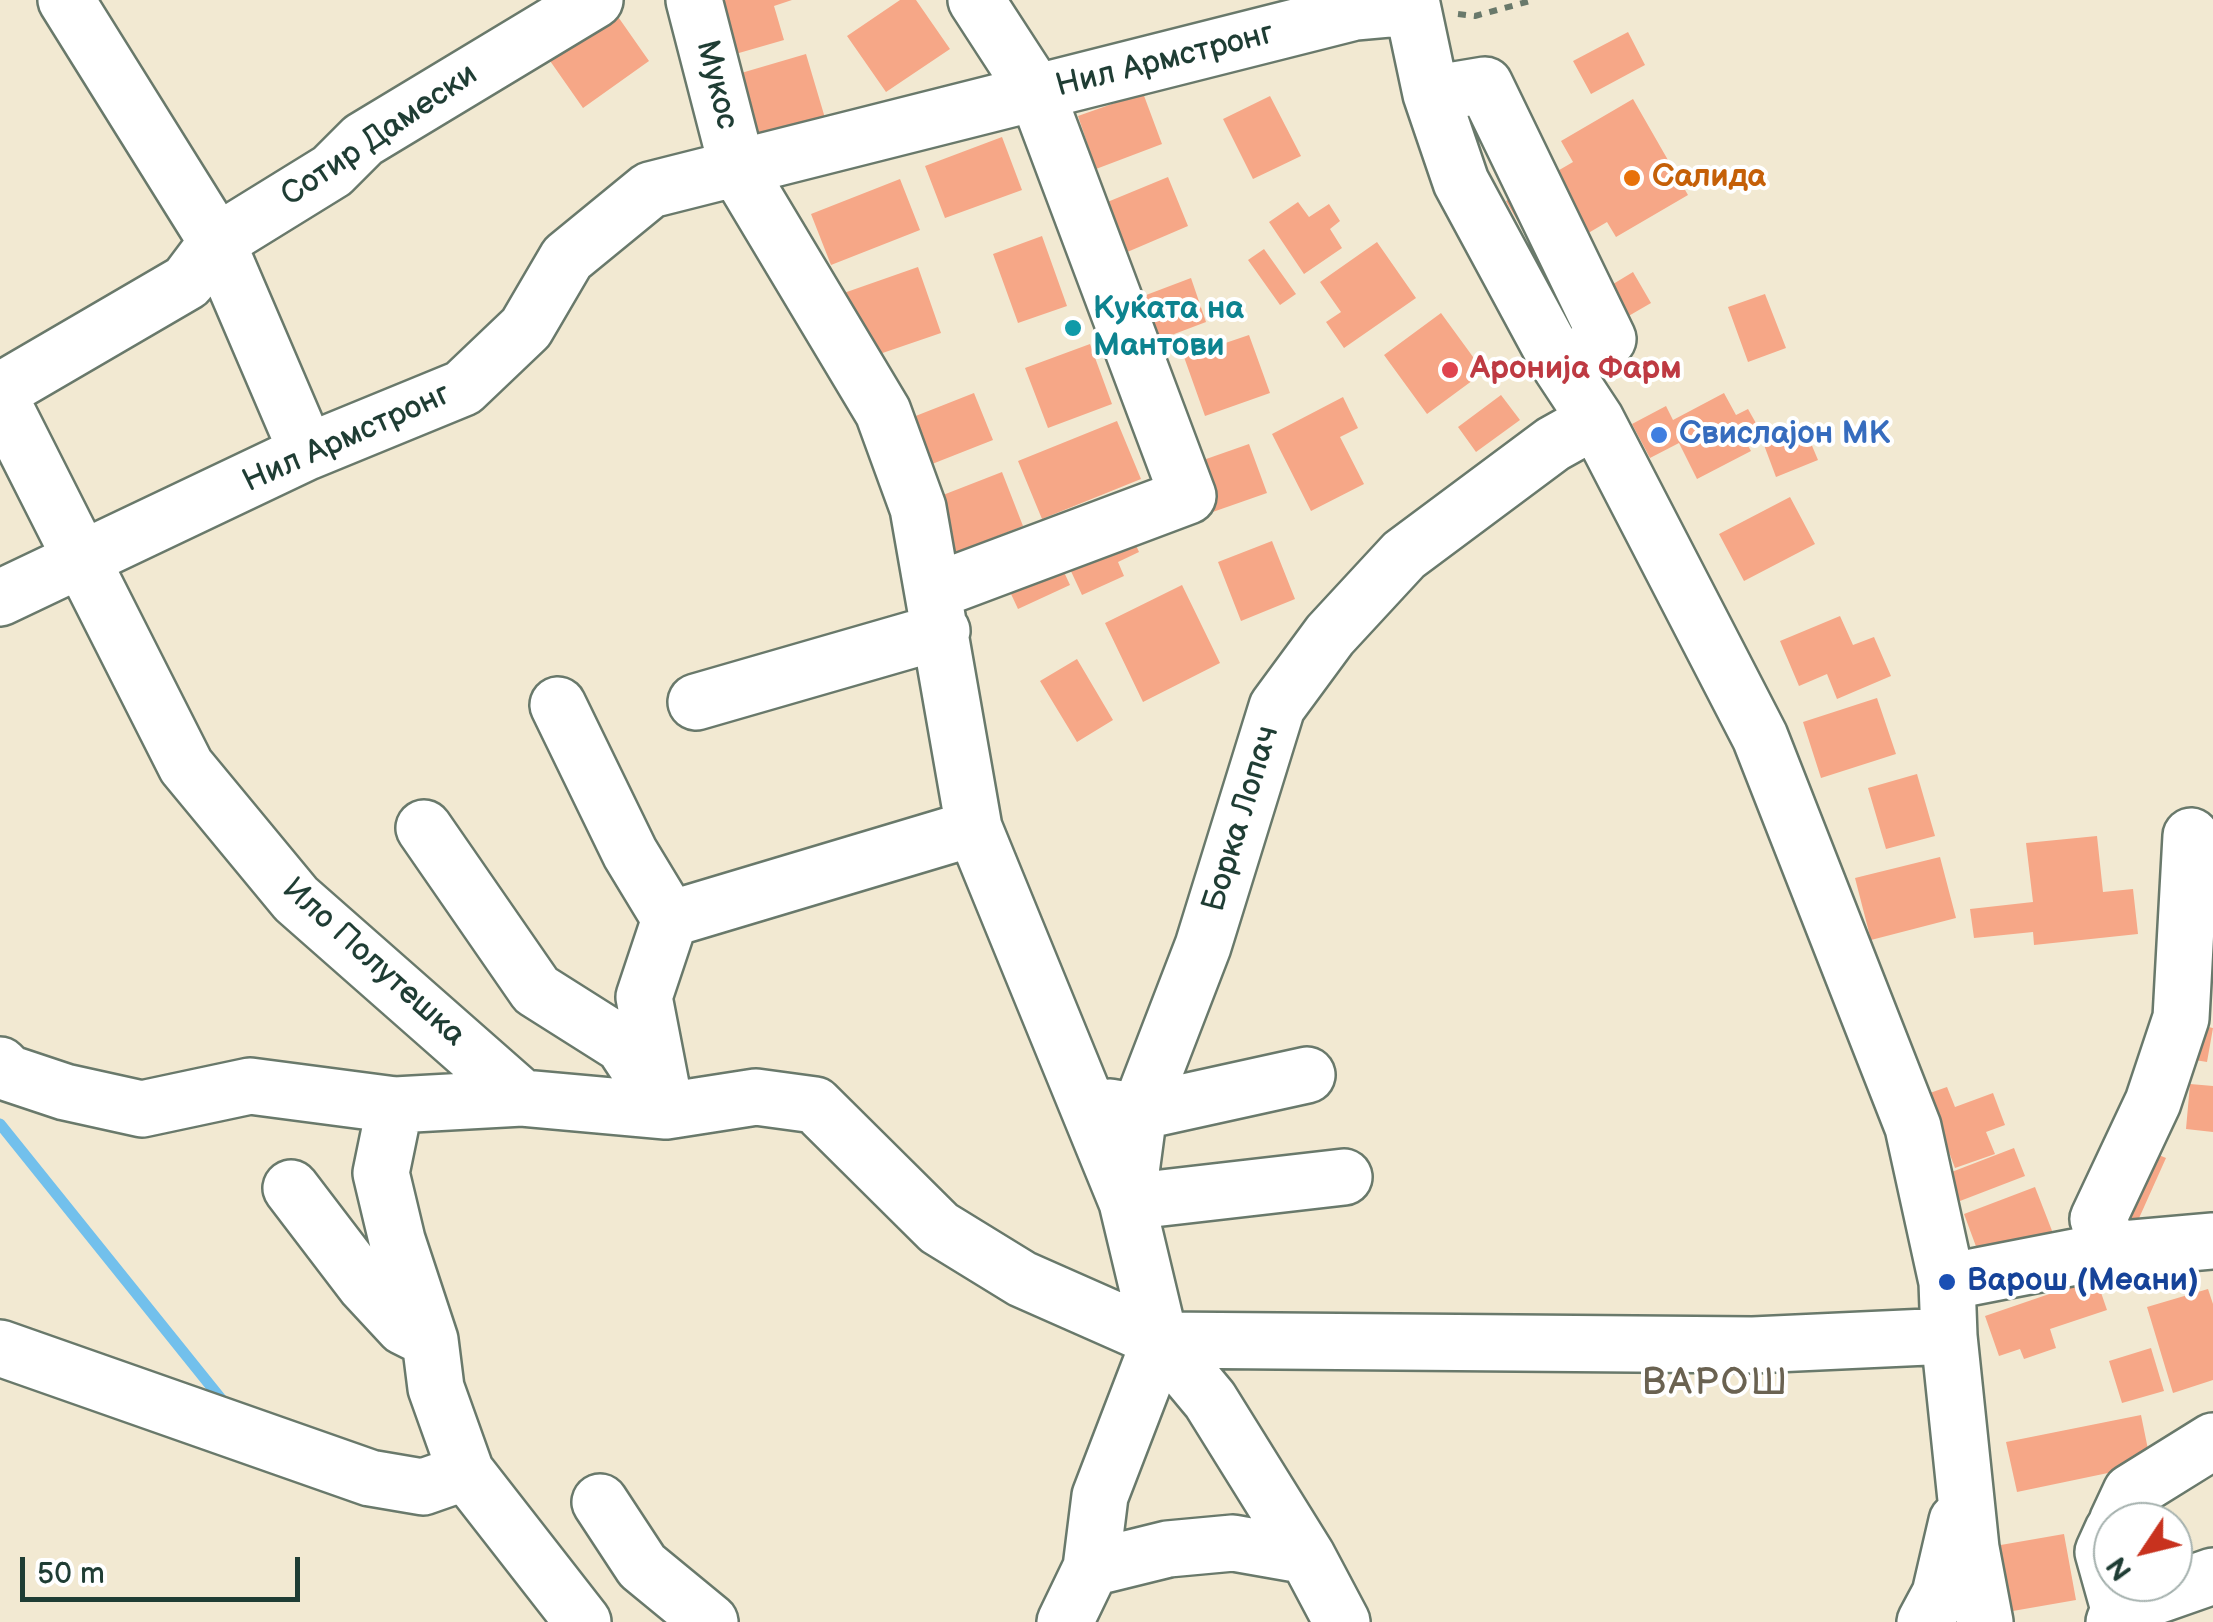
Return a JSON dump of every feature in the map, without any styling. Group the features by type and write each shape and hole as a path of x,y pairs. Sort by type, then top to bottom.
{"street":[{"path":"66,0 217,242 307,452"},
{"name":"Сотир Дамески","path":"0,395 187,282 217,242 332,171 363,140 595,0"},
{"name":"Мукос","path":"694,0 738,170"},
{"name":"Нил Армстронг","path":"938,611 1188,496 1038,94 976,0"},
{"path":"1410,4 1431,94 1461,182 1561,367 1596,420 1760,737 1913,1127 1947,1282 1949,1336 1984,1622"},
{"name":"Нил Армстронг","path":"0,598 307,452 463,388 526,328 567,258 650,190 1356,12 1410,4"},
{"name":"Борка Лопач","path":"738,170 883,412 918,508 974,828 1113,1108 1127,1202 1160,1340 1210,1400 1307,1556 1342,1622"},
{"name":"Ило Полутешка","path":"0,395 186,766 296,899 522,1098"},
{"name":"Борка Лопач","path":"1113,1108 1203,946 1277,708 1330,635 1404,555 1553,444 1596,420"},
{"path":"696,702 938,611"},
{"path":"558,705 630,853 670,919 644,997 666,1111"},
{"path":"424,828 536,990 623,1045 666,1111"},
{"path":"670,919 974,828"},
{"path":"2111,1250 2098,1220 2153,1102 2182,1018 2200,918 2191,836"},
{"name":"Ило Полутешка","path":"0,1065 8,1073 65,1092 142,1108 250,1086 395,1105 522,1098 666,1111 756,1098 816,1105 938,1228 1022,1279 1160,1340"},
{"path":"1113,1108 1307,1075"},
{"path":"395,1105 381,1173 397,1240 430,1340 436,1388 466,1472 583,1622"},
{"path":"1127,1202 1344,1178"},
{"path":"291,1188 404,1327 430,1340"},
{"path":"1947,1282 2111,1250 2213,1241"},
{"path":"1067,1621 1091,1568 1100,1496 1160,1340 1754,1345 1949,1336"},
{"path":"0,1348 370,1478 422,1487 466,1472"},
{"path":"2125,1502 2130,1492 2213,1442"},
{"path":"1925,1622 1940,1594 1966,1484"},
{"path":"600,1502 642,1566 710,1622"},
{"path":"1091,1568 1168,1549 1233,1543 1307,1556"},
{"path":"2116,1615 2213,1576"}],"path":[{"path":"1410,4 1475,16 1534,0"}],"building":[{"path":"708,0 792,0 774,6 784,40 725,57"},
{"path":"900,0 916,0 950,49 886,92 847,36"},
{"path":"614,11 649,61 583,108 548,58"},
{"path":"1628,32 1645,65 1591,94 1573,61"},
{"path":"806,54 825,118 750,139 731,76"},
{"path":"1143,93 1162,144 1096,169 1078,116"},
{"path":"1270,96 1301,156 1253,179 1223,119"},
{"path":"1633,99 1688,195 1616,237 1607,222 1541,261 1506,201 1573,162 1561,141"},
{"path":"1002,137 1022,190 945,218 925,166"},
{"path":"1168,177 1188,226 1125,253 1105,203"},
{"path":"900,179 920,230 831,265 811,214"},
{"path":"1298,202 1309,217 1329,204 1340,221 1330,229 1342,248 1304,274 1269,222"},
{"path":"1042,236 1067,306 1018,323 993,254"},
{"path":"1377,242 1416,298 1344,348 1326,322 1341,312 1320,282"},
{"path":"1264,249 1296,294 1280,305 1248,260"},
{"path":"918,267 941,333 865,359 841,294"},
{"path":"1633,272 1651,303 1613,325 1595,295"},
{"path":"1191,278 1206,322 1140,347 1125,303"},
{"path":"1765,294 1786,348 1748,362 1728,307"},
{"path":"1441,313 1484,372 1427,414 1384,355"},
{"path":"1249,335 1270,393 1205,416 1184,357"},
{"path":"1090,344 1112,404 1048,428 1025,368"},
{"path":"974,393 993,440 927,466 908,419"},
{"path":"1724,393 1736,415 1748,409 1757,425 1741,433 1751,451 1697,479 1679,443 1650,458 1632,424 1666,406 1673,420"},
{"path":"1501,395 1520,420 1476,452 1458,427"},
{"path":"1343,397 1358,428 1340,437 1364,484 1311,511 1272,434"},
{"path":"1117,421 1141,479 1042,519 1018,461"},
{"path":"1805,429 1818,460 1776,477 1764,445"},
{"path":"1249,444 1267,493 1207,514 1189,465"},
{"path":"1002,472 1023,526 947,556 925,502"},
{"path":"1790,497 1815,544 1744,581 1719,534"},
{"path":"1127,525 1139,552 1118,562 1124,576 1082,595 1063,554"},
{"path":"1272,541 1295,599 1241,621 1218,562"},
{"path":"1057,557 1070,585 1018,609 1005,581"},
{"path":"1182,585 1220,663 1143,702 1105,623"},
{"path":"1840,616 1853,645 1874,637 1891,676 1837,699 1827,674 1799,686 1780,641"},
{"path":"1077,659 1113,720 1077,742 1040,681"},
{"path":"1877,698 1896,754 1821,778 1803,722"},
{"path":"1917,774 1935,836 1886,849 1868,788"},
{"path":"2097,836 2103,892 2133,889 2138,934 2034,945 2033,932 1974,938 1970,909 2033,902 2026,843"},
{"path":"1940,857 1956,918 1871,940 1855,878"},
{"path":"2189,1023 2213,1028 2207,1062 2183,1058"},
{"path":"2190,1084 2213,1086 2213,1132 2186,1129"},
{"path":"1947,1087 1955,1107 1993,1093 2005,1125 1986,1132 1995,1154 1955,1168 1927,1094"},
{"path":"2014,1148 2025,1176 1960,1201 1949,1173"},
{"path":"2142,1148 2166,1158 2131,1236 2107,1226"},
{"path":"2035,1187 2056,1241 1984,1268 1964,1214"},
{"path":"2096,1278 2107,1310 2050,1329 2056,1348 2024,1359 2020,1349 1999,1356 1985,1316"},
{"path":"2208,1289 2213,1304 2213,1380 2173,1393 2147,1307"},
{"path":"2151,1348 2164,1391 2122,1403 2109,1361"},
{"path":"2141,1415 2151,1464 2017,1492 2006,1442"},
{"path":"2064,1534 2076,1600 2007,1612 1995,1546"}],"waterway":[{"path":"0,1124 226,1405"}],"place":[{"name":"Салида","path":"1632,178"},
{"name":"Куќата на Мантови","path":"1073,328"},
{"name":"Аронија Фарм","path":"1450,370"},
{"name":"Свислајон МК","path":"1659,435"},
{"name":"Варош (Меани)","path":"1947,1282"}],"district":[{"name":"ВАРОШ","path":"1716,1384"}]}
